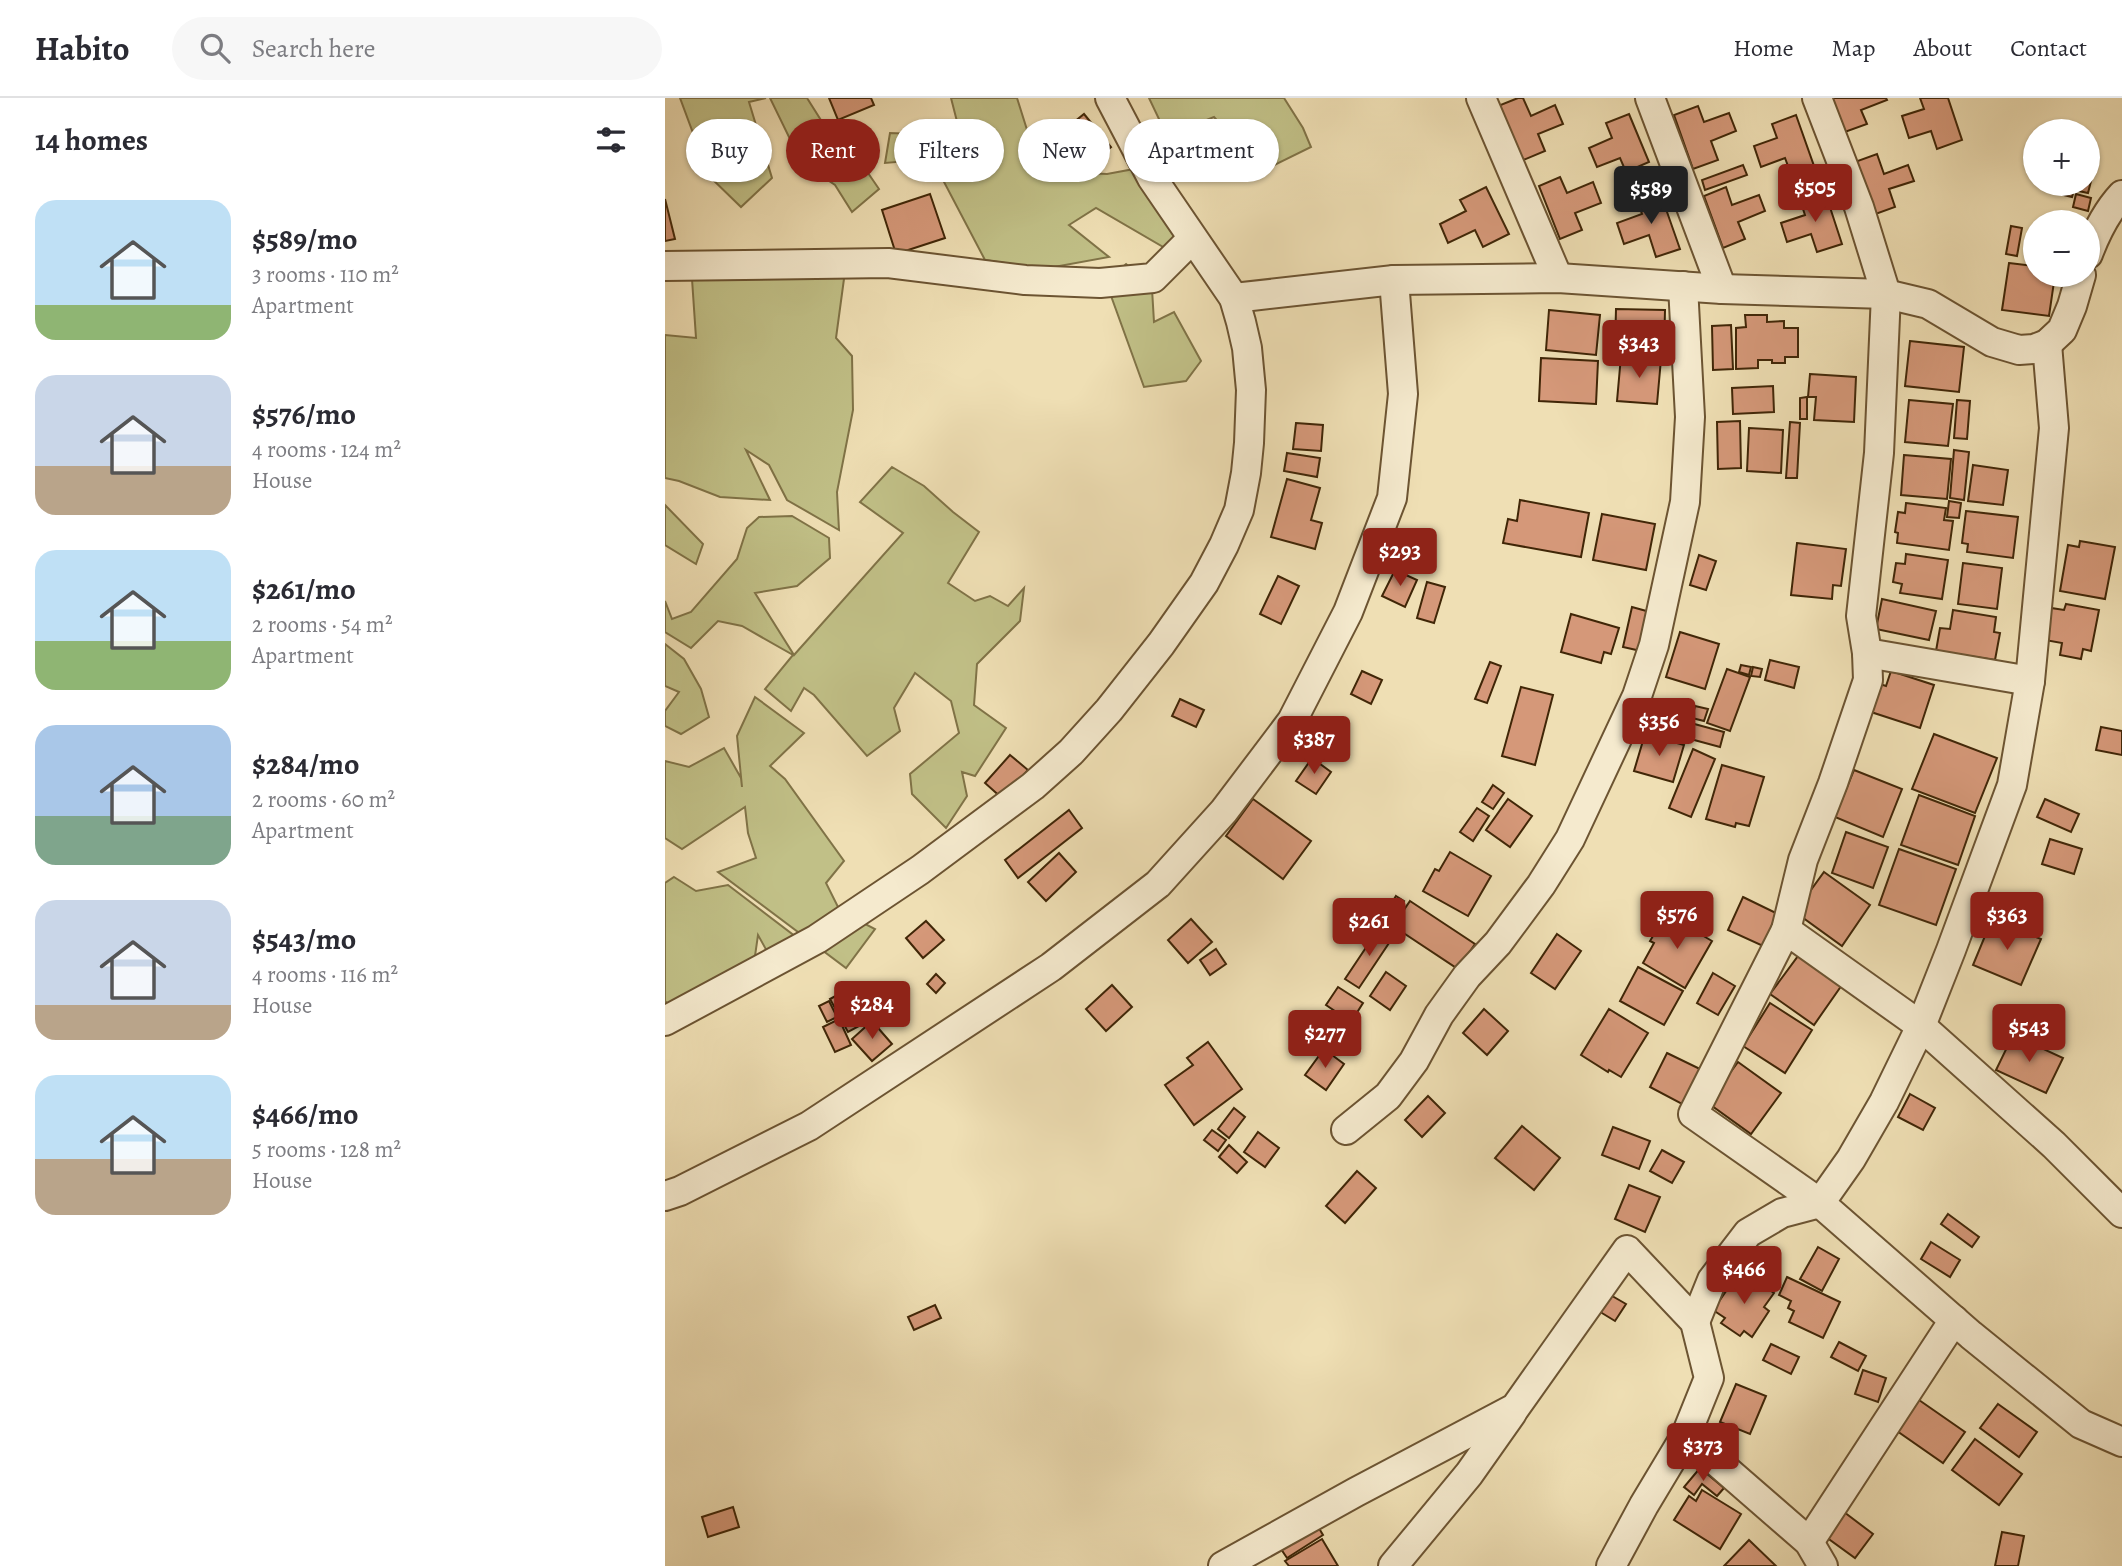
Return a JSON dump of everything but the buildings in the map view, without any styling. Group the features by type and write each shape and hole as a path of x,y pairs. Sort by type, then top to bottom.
{"street":[{"path":"665,1021 817,939 920,870 1023,793 1071,752 1109,710 1153,655 1204,583 1224,545 1239,510 1246,473 1251,390 1247,348 1234,298 1152,178 1110,98"},
{"path":"1481,98 1558,278"},
{"path":"1650,98 1722,289"},
{"path":"1817,98 1859,208 1886,294 1879,453 1861,615 1868,680 1803,860 1786,930 1693,1114 1820,1203 1954,1320 2081,1424 2122,1442"},
{"path":"2100,226 2112,205 2122,195"},
{"path":"665,266 888,263 1025,280 1100,283 1153,278 1192,239"},
{"path":"1234,298 1394,281 1558,278 1722,289 1886,294 1928,304 1991,342 2019,350 2034,349 2047,344 2061,330 2078,287"},
{"path":"665,1196 809,1126 1051,967 1158,884 1224,811 1292,721 1348,612 1392,498 1402,394 1394,281"},
{"path":"1346,1129 1388,1096 1414,1061 1439,1015 1467,976 1497,943 1541,886 1570,839 1637,696 1654,645 1685,502 1689,417 1683,286"},
{"path":"1695,1322 1712,1280 1748,1233 1782,1213 1820,1203 1851,1159 1921,1026 2012,785 2029,681 2054,428 2047,344"},
{"path":"1867,653 2029,681"},
{"path":"1786,930 1921,1026 2054,1145 2122,1213"},
{"path":"1393,1566 1469,1474 1627,1250 1695,1322 1709,1378 1686,1435 1611,1566"},
{"path":"1809,1542 1954,1320"},
{"path":"1223,1566 1515,1408"},
{"path":"1686,1435 1809,1542 1823,1566"}],"shaded area":[{"path":"680,98 766,98 749,102 754,119 688,119"},
{"path":"770,98 807,98 820,119 786,119 786,131"},
{"path":"951,98 1017,98 1024,119 1018,119 1018,182 1110,182 1110,173 1124,171 1124,182 1152,182 1181,250 1165,248 1096,208 1069,225 1109,257 1043,269 985,260 944,182 1004,182 1004,119 956,119"},
{"path":"1149,98 1284,98 1303,128 1311,147 1279,163 1279,119 1159,119"},
{"path":"890,133 894,133 894,162 885,163"},
{"path":"715,182 768,182 741,207"},
{"path":"831,182 874,182 879,189 852,212"},
{"path":"846,264 836,338 852,356 853,410 837,492 839,530 787,500 769,465 746,450 770,500 720,497 665,478 665,335 696,338 692,279"},
{"path":"1126,264 1152,289 1154,322 1174,312 1201,361 1186,381 1144,387 1106,282"},
{"path":"892,467 924,486 979,532 948,583 975,601 990,596 1008,606 1024,588 1020,621 977,664 974,705 1006,728 975,776 962,772 967,796 946,828 912,794 910,774 959,733 951,701 915,673 894,708 900,731 867,756 814,695 804,688 791,711 765,689 793,655 742,626 718,621 691,648 665,632 665,601 672,619 691,612 737,559 747,528 759,517 792,516 829,538 830,558 797,586 755,593 794,655 903,533 860,502"},
{"path":"665,505 703,544 696,564 665,545"},
{"path":"665,644 684,659 701,689 709,717 681,734 665,726 665,711 679,692 665,686"},
{"path":"755,697 804,733 770,766 785,779 844,861 826,883 840,911 875,929 846,968 718,872 756,858 748,833 745,807 682,849 665,838 665,761 689,767 724,748 741,778 742,787 737,736"},
{"path":"674,877 696,891 728,885 796,937 768,953 758,935 755,956 732,972 668,1004 665,1001 665,883"}]}
